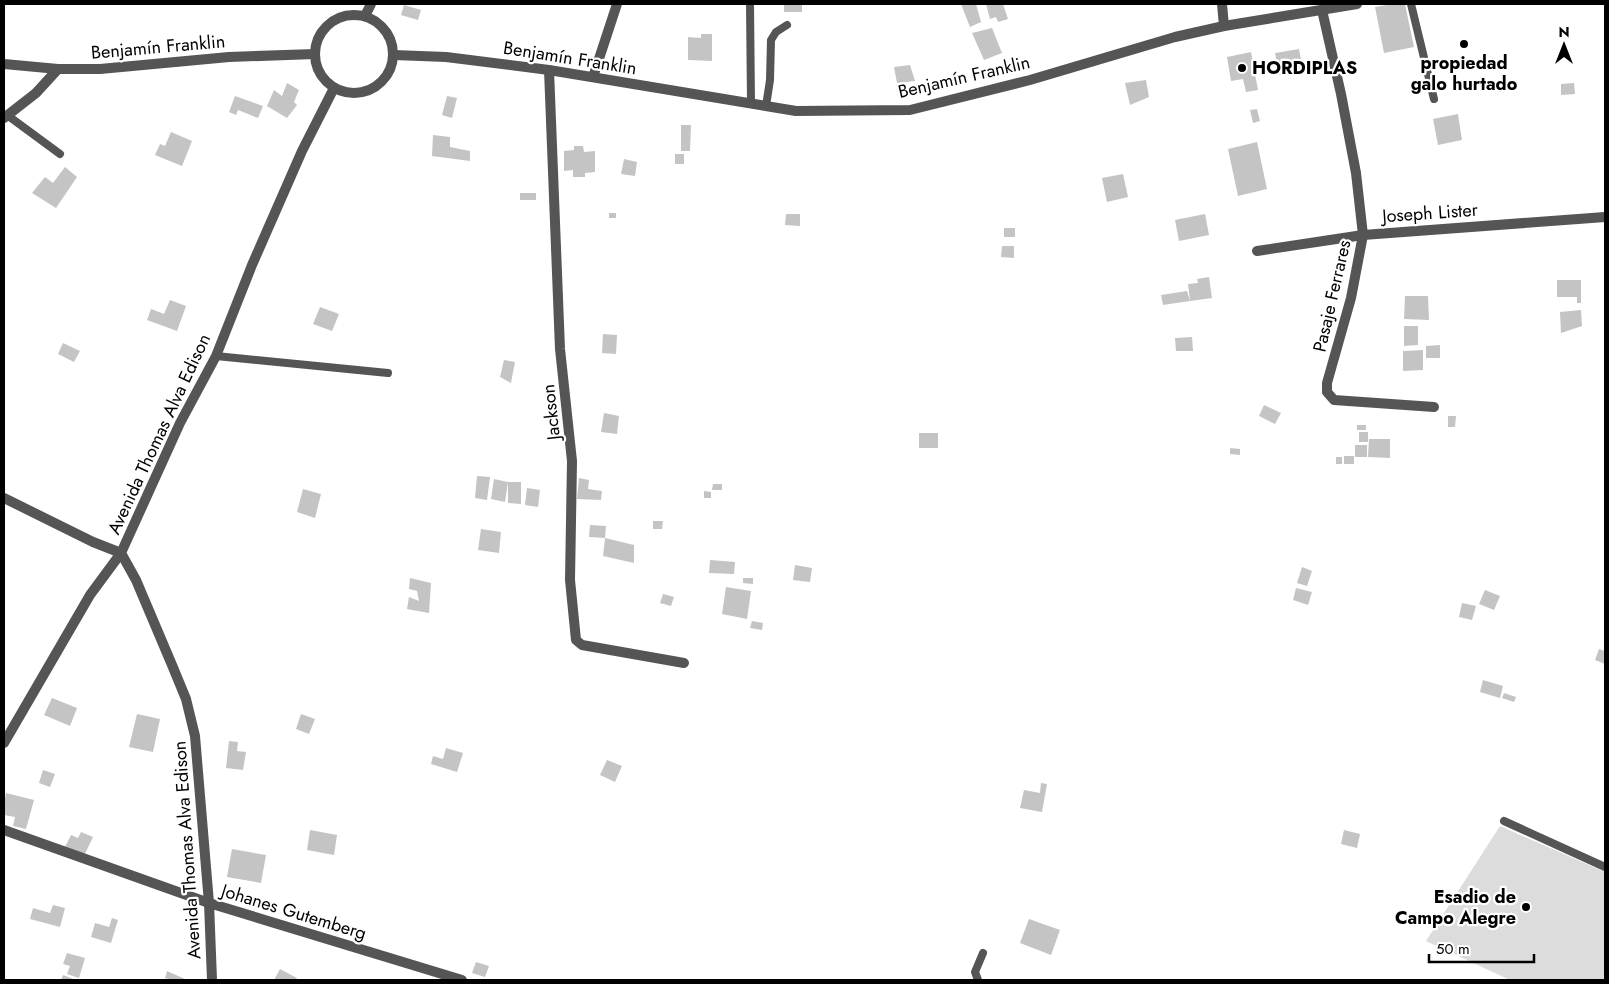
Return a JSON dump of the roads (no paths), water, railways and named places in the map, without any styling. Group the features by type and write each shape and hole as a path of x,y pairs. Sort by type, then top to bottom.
{"street":[{"path":"365,16 371,4"},
{"path":"593,78 617,4"},
{"path":"1222,4 1224,26"},
{"name":"Benjamín Franklin","path":"394,55 446,57 549,70 796,111 910,110 1030,80 1175,37 1224,26 1357,4"},
{"name":"Pasaje Ferrares","path":"1322,10 1356,173 1363,234 1351,298 1327,383 1327,392 1334,400 1434,407"},
{"path":"350,16 365,16 375,20 386,31 393,45 394,55 388,75 374,89 354,94 344,92 334,88 319,74 314,54 316,44 320,34 335,20 350,16"},
{"name":"Benjamín Franklin","path":"4,64 58,69 100,69 228,57 314,54"},
{"path":"6,117 36,93 58,69"},
{"name":"Jackson","path":"549,70 560,349 572,461 570,580 576,640 582,645 684,663"},
{"name":"Avenida Thomas Alva Edison","path":"212,980 209,903 195,736 186,699 136,580 121,553 180,423 216,356 252,265 298,160 334,88"},
{"name":"Joseph Lister","path":"1257,251 1363,234 1605,217"},
{"path":"4,498 93,542 121,553 90,595 4,743"},
{"name":"Johanes Gutemberg","path":"4,830 209,903 462,980"}],"lane":[{"path":"750,4 751,103"},
{"path":"1411,4 1434,100"},
{"path":"766,106 770,80 771,40 776,32 787,25"},
{"path":"6,117 60,154"},
{"path":"216,356 388,373"},
{"path":"1504,821 1605,867"},
{"path":"978,980 975,972 983,953"}],"place":[{"name":"propiedad galo hurtado","path":"1464,44"},
{"name":"HORDIPLAS","path":"1242,68"},
{"name":"Esadio de Campo Alegre","path":"1526,907"}]}
